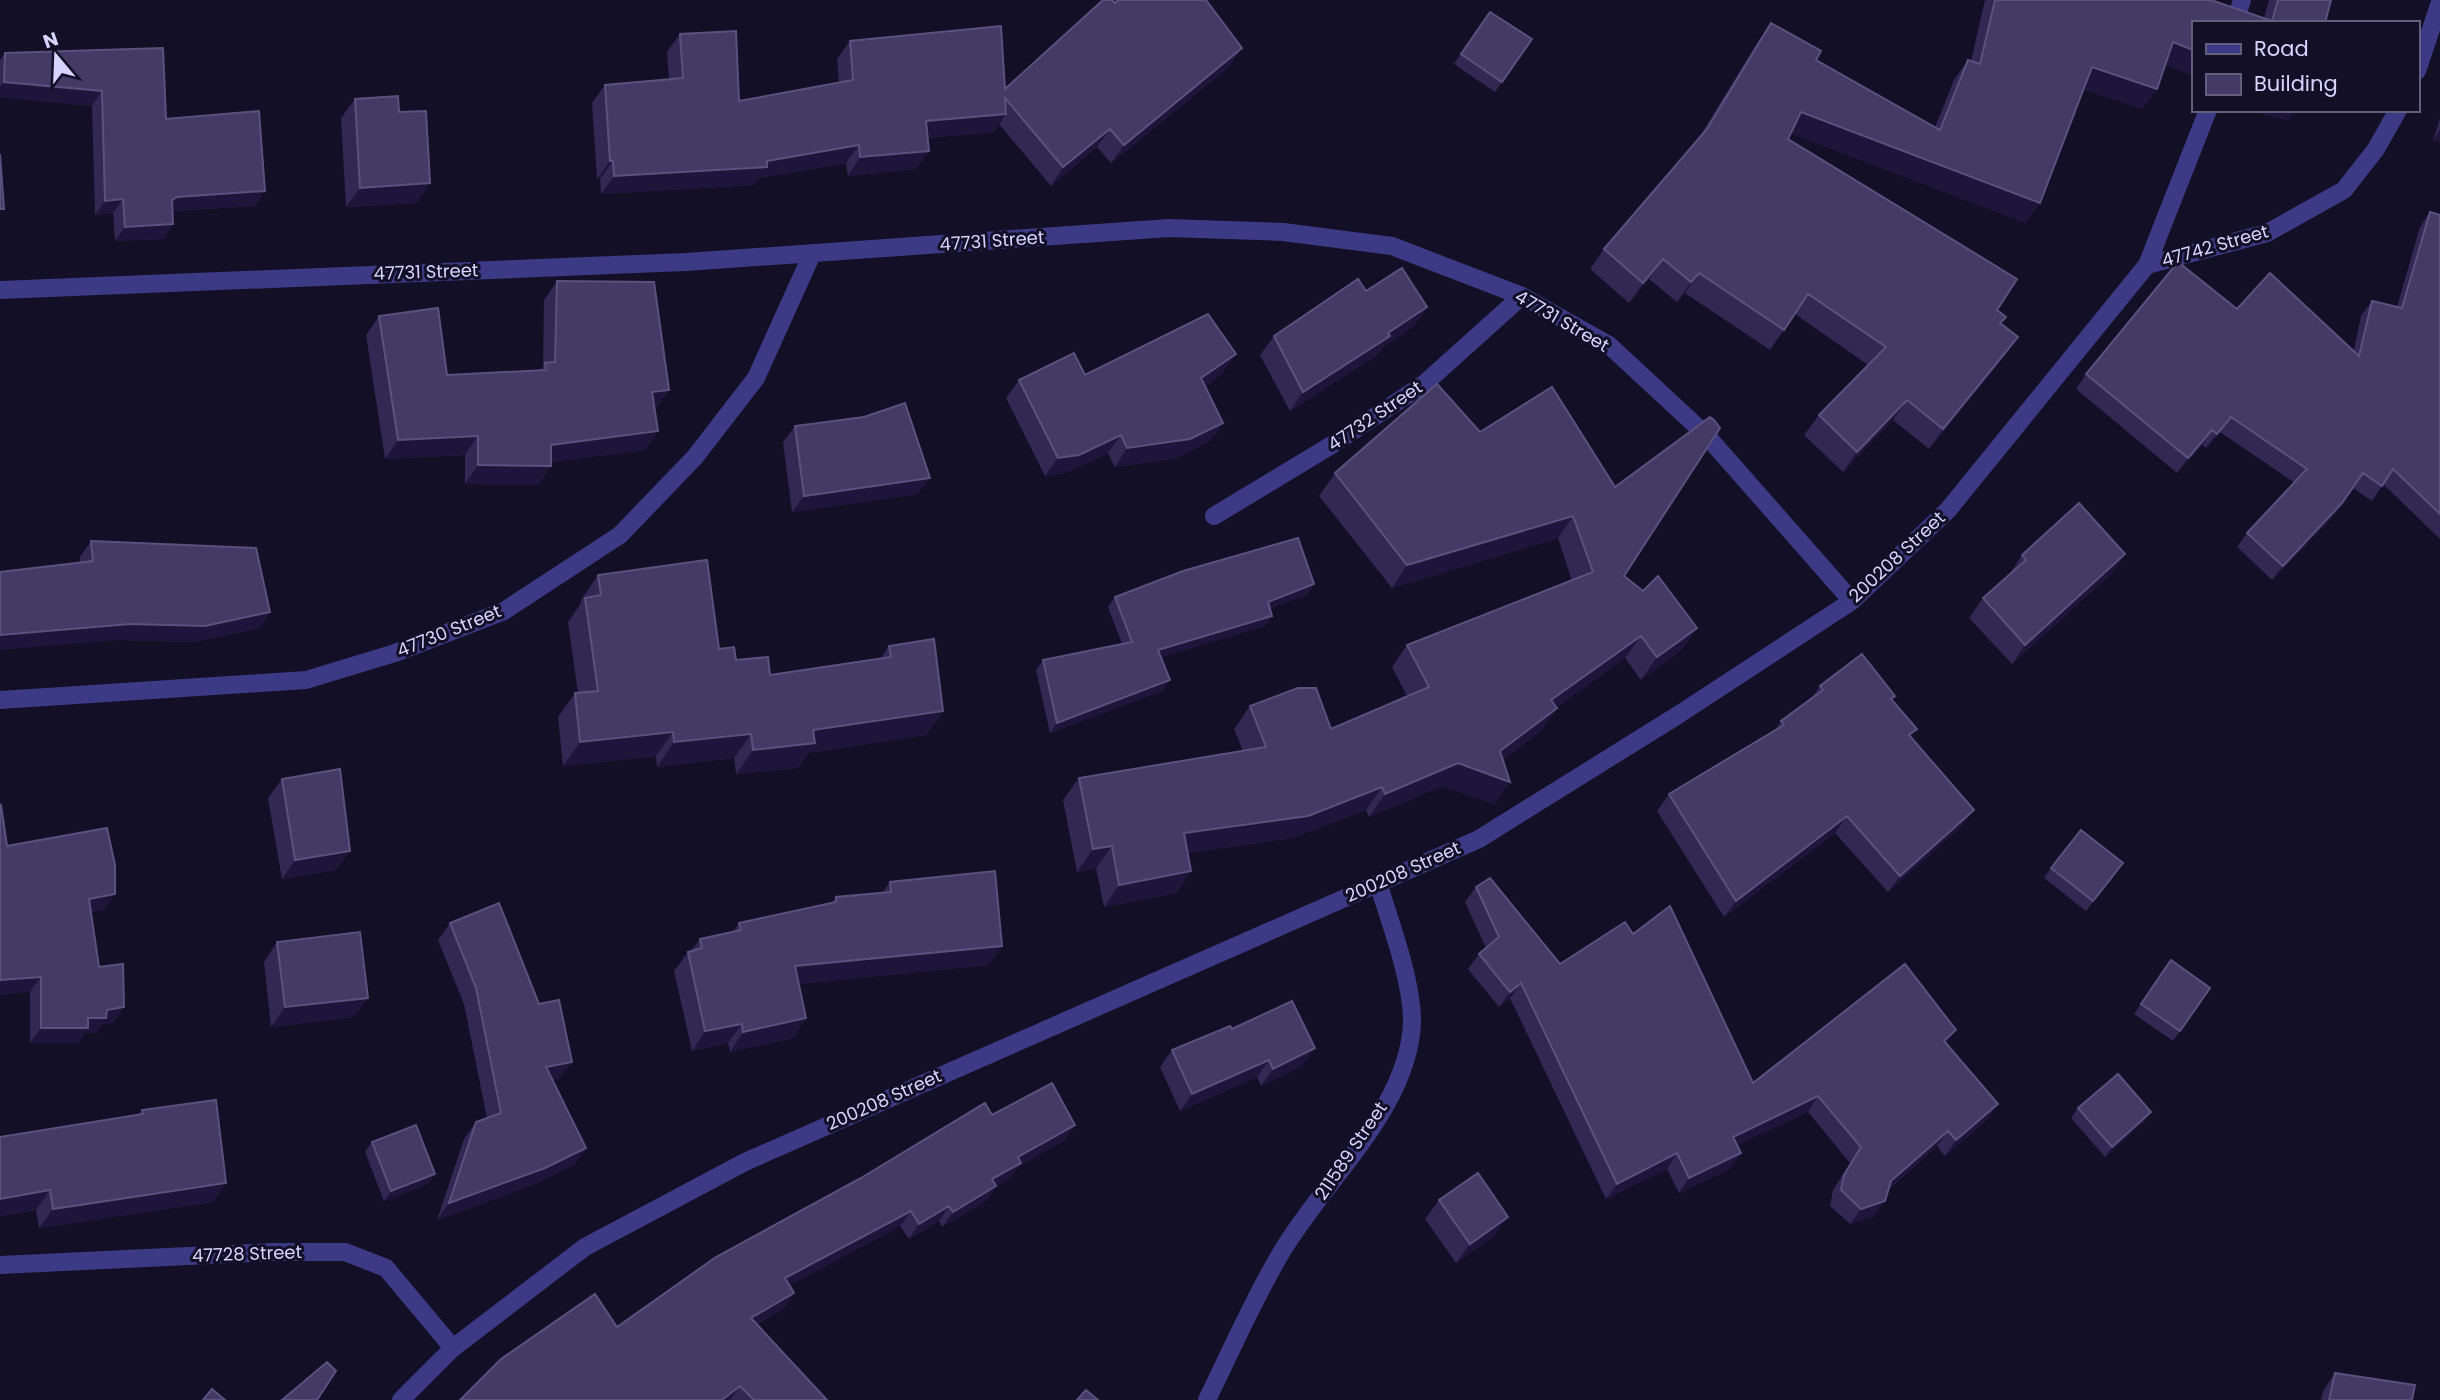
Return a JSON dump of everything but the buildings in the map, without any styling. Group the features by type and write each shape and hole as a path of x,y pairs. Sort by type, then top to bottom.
{"street":[{"path":"2236,21 2242,0"},
{"path":"2419,65 2440,2"},
{"name":"200208 Street","path":"401,1400 453,1348 585,1247 745,1162 1479,839 1678,715 1852,601 1948,510 2147,265 2207,112"},
{"name":"47742 Street","path":"2147,265 2266,233 2344,190 2376,149 2397,112"},
{"name":"47731 Street","path":"0,290 812,254 1169,228 1283,232 1392,246 1522,296 1609,345 1706,435 1852,601"},
{"name":"47730 Street","path":"0,700 306,680 395,653 504,611 620,535 695,457 756,378 812,254"},
{"name":"47732 Street","path":"1214,516 1330,446 1424,384 1522,296"},
{"name":"211589 Street","path":"1207,1400 1281,1252 1377,1118 1407,1058 1412,1020 1401,959 1378,883"},
{"name":"47728 Street","path":"0,1265 273,1252 345,1252 386,1268 453,1348"}]}
